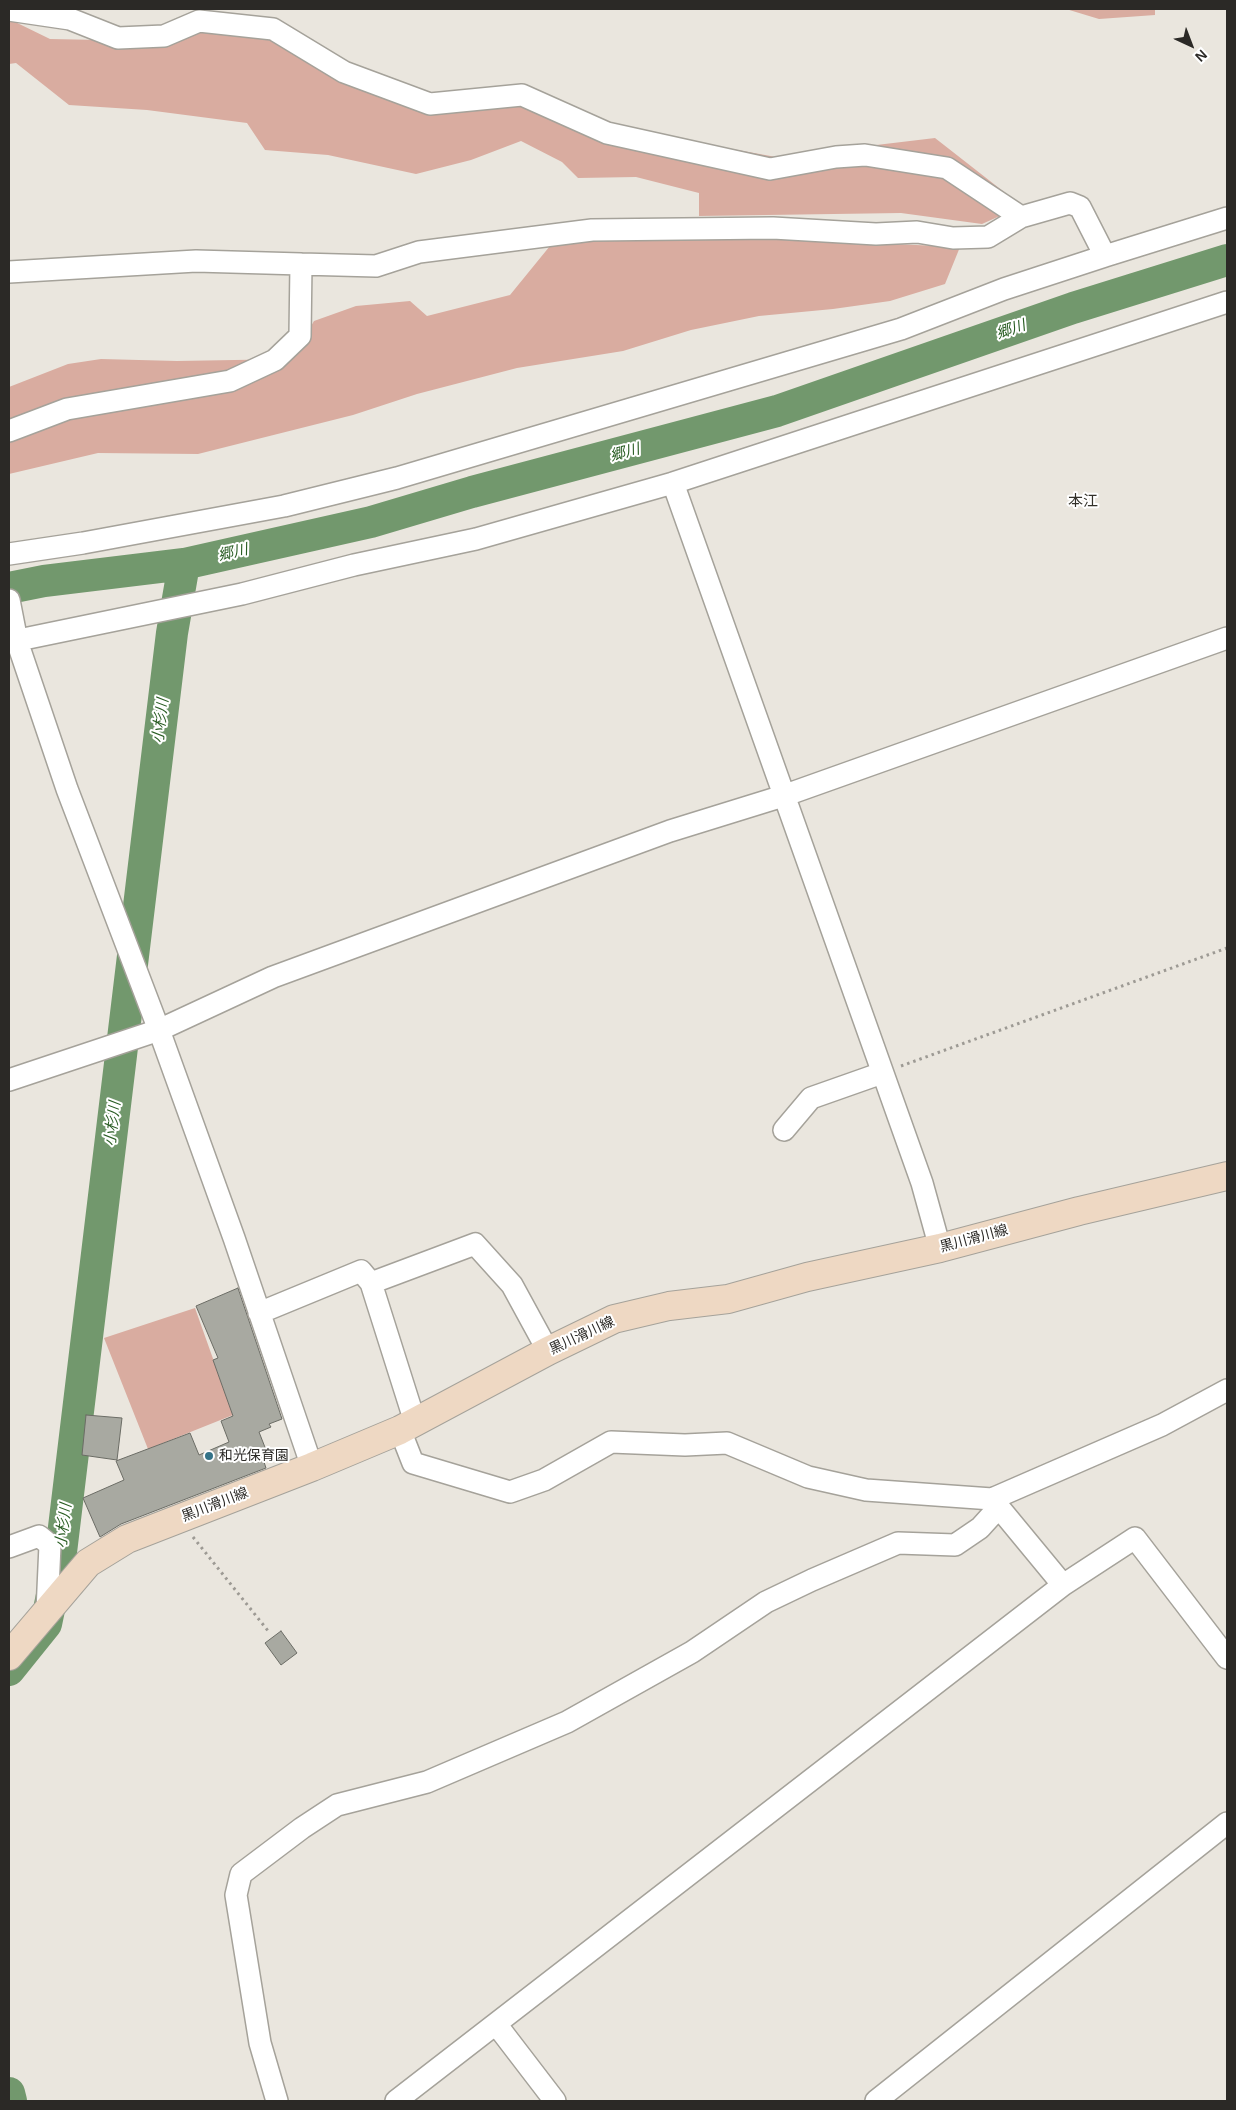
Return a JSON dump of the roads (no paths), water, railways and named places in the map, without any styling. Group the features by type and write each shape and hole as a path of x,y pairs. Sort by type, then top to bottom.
{"main road":[{"name":"黒川滑川線","path":"9,1656 88,1563 127,1539 312,1467 407,1426 548,1351 614,1319 669,1306 728,1300 807,1277 940,1248 1079,1211 1227,1176"}],"street":[{"path":"9,10 70,19 118,38 164,36 199,21 272,30 344,72 430,104 522,95 607,133 770,169 836,157 865,155 947,168 1022,217"},
{"path":"9,272 196,261 376,266 418,252 592,230 773,228 876,234 917,232 953,238 988,237 1022,217 1070,204 1080,207 1105,256"},
{"path":"9,554 284,506 397,478 901,329 1004,289 1227,218"},
{"path":"9,431 67,409 230,381 275,360 300,336 301,264"},
{"path":"13,641 242,594 354,565 476,539 673,483 1227,302"},
{"path":"673,483 922,1183 940,1248"},
{"path":"9,600 13,641 159,1030 312,1467"},
{"path":"9,1080 159,1030 273,977 670,831 783,796 1227,638"},
{"path":"784,1130 812,1098 882,1073"},
{"path":"371,1283 475,1244 512,1285 548,1351"},
{"path":"259,1313 361,1271 371,1283 407,1426 413,1462 510,1492 544,1480 612,1442 685,1445 727,1443 808,1477 866,1490 996,1503 1162,1425 1227,1390"},
{"path":"996,1503 1063,1585"},
{"path":"277,2101 260,2043 236,1895 241,1874 302,1828 337,1805 427,1782 567,1722 692,1652 766,1602 812,1580 898,1543 955,1545 980,1528 996,1503"},
{"path":"9,1547 39,1536 50,1545 47,1611"},
{"path":"396,2101 1063,1585 1136,1538 1227,1658"},
{"path":"876,2101 1227,1824"},
{"path":"496,2024 555,2101"}],"waterway":[{"name":"郷川","path":"9,588 44,581 184,564 371,522 472,492 777,411 1073,308 1227,260"},
{"name":"小杉川","path":"9,1670 46,1624 61,1552 172,633 184,564"},
{"name":"小杉川","path":"9,2093 11,2101"}],"place":[{"name":"和光保育園","path":"209,1456"}],"district":[{"name":"本江","path":"1083,502"}]}
